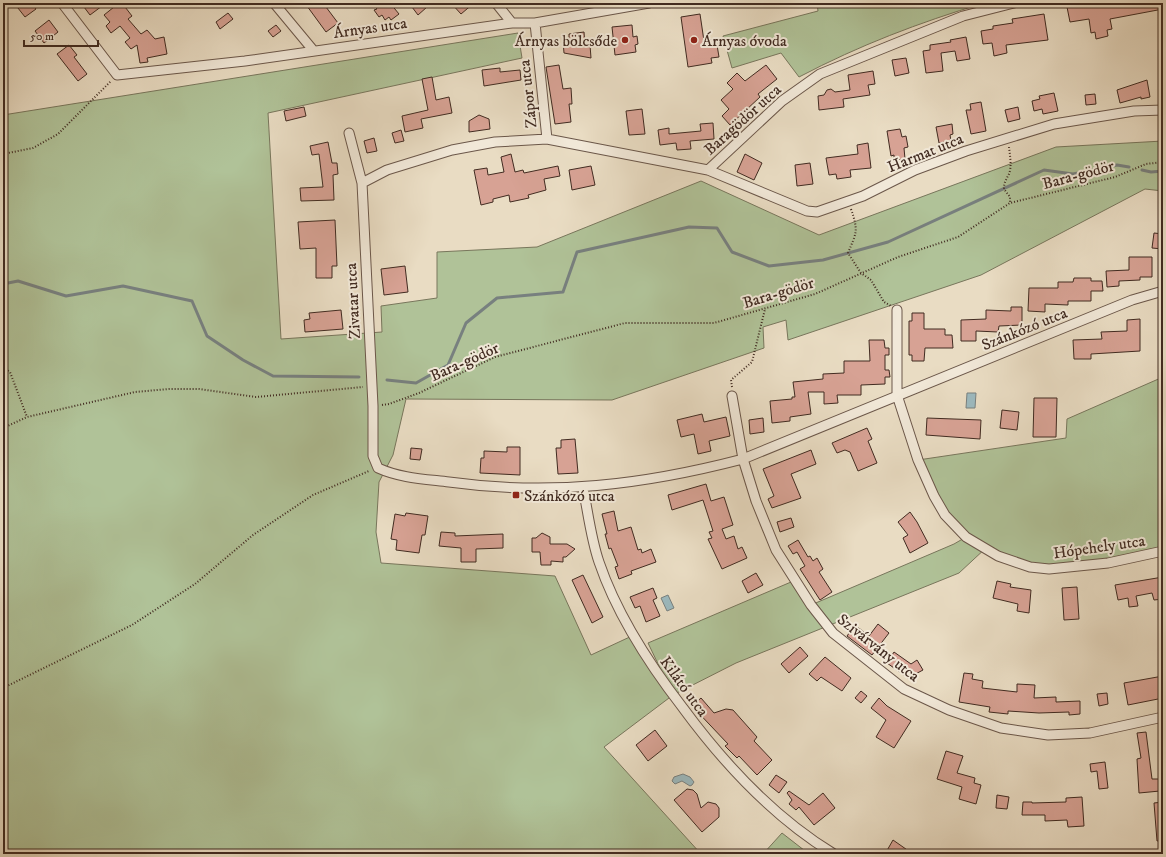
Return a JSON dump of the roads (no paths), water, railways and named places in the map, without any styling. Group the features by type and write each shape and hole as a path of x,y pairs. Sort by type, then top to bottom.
{"street":[{"name":"Árnyas utca","path":"62,3 117,75 244,61 313,50 512,23 535,23 649,3"},
{"path":"274,3 313,50"},
{"path":"496,3 512,23"},
{"name":"Baragödör utca","path":"362,183 387,170 452,150 495,142 547,139 708,170 782,101 820,74 963,16 1014,3"},
{"name":"Zápor utca","path":"535,23 547,139"},
{"name":"Harmat utca","path":"708,170 807,211 817,212 862,196 915,170 966,151 1054,124 1134,112 1163,110"},
{"name":"Zivatar utca","path":"349,133 362,183 372,387 373,456 378,468"},
{"name":"Szánkózó utca","path":"378,468 394,475 489,488 583,488 689,473 743,459 1132,300 1163,291"},
{"path":"897,310 897,395"},
{"name":"Hópehely utca","path":"897,395 918,460 934,496 945,514 966,537 998,556 1030,567 1049,569 1108,563 1163,551"},
{"path":"732,396 743,459"},
{"name":"Szivárvány utca","path":"743,459 776,550 811,605 834,633 904,689 949,710 1001,728 1048,735 1090,733 1163,717"},
{"name":"Kilátó utca","path":"583,488 598,561 612,596 652,667 710,745 756,794 807,837 834,854"}],"water":[{"path":"967,393 976,393 975,408 966,408"},
{"path":"668,595 674,608 667,611 661,598"},
{"path":"683,774 690,777 694,782 692,785 690,786 682,781 675,784 672,781 674,777"}],"waterway":[{"path":"387,380 416,383 448,365 466,323 497,298 563,292 577,252 689,227 717,228 732,252 769,266 823,260 888,242 1044,170 1073,174 1117,165 1129,167"},
{"path":"1142,170 1151,172 1163,171"},
{"path":"3,284 18,281 66,296 123,286 192,301 207,336 243,360 273,376 359,377"}],"place":[{"name":"Árnyas bölcsőde","path":"625,40"},
{"name":"Árnyas óvoda","path":"694,40"},
{"name":"Szánkózó utca","path":"516,495"}]}
